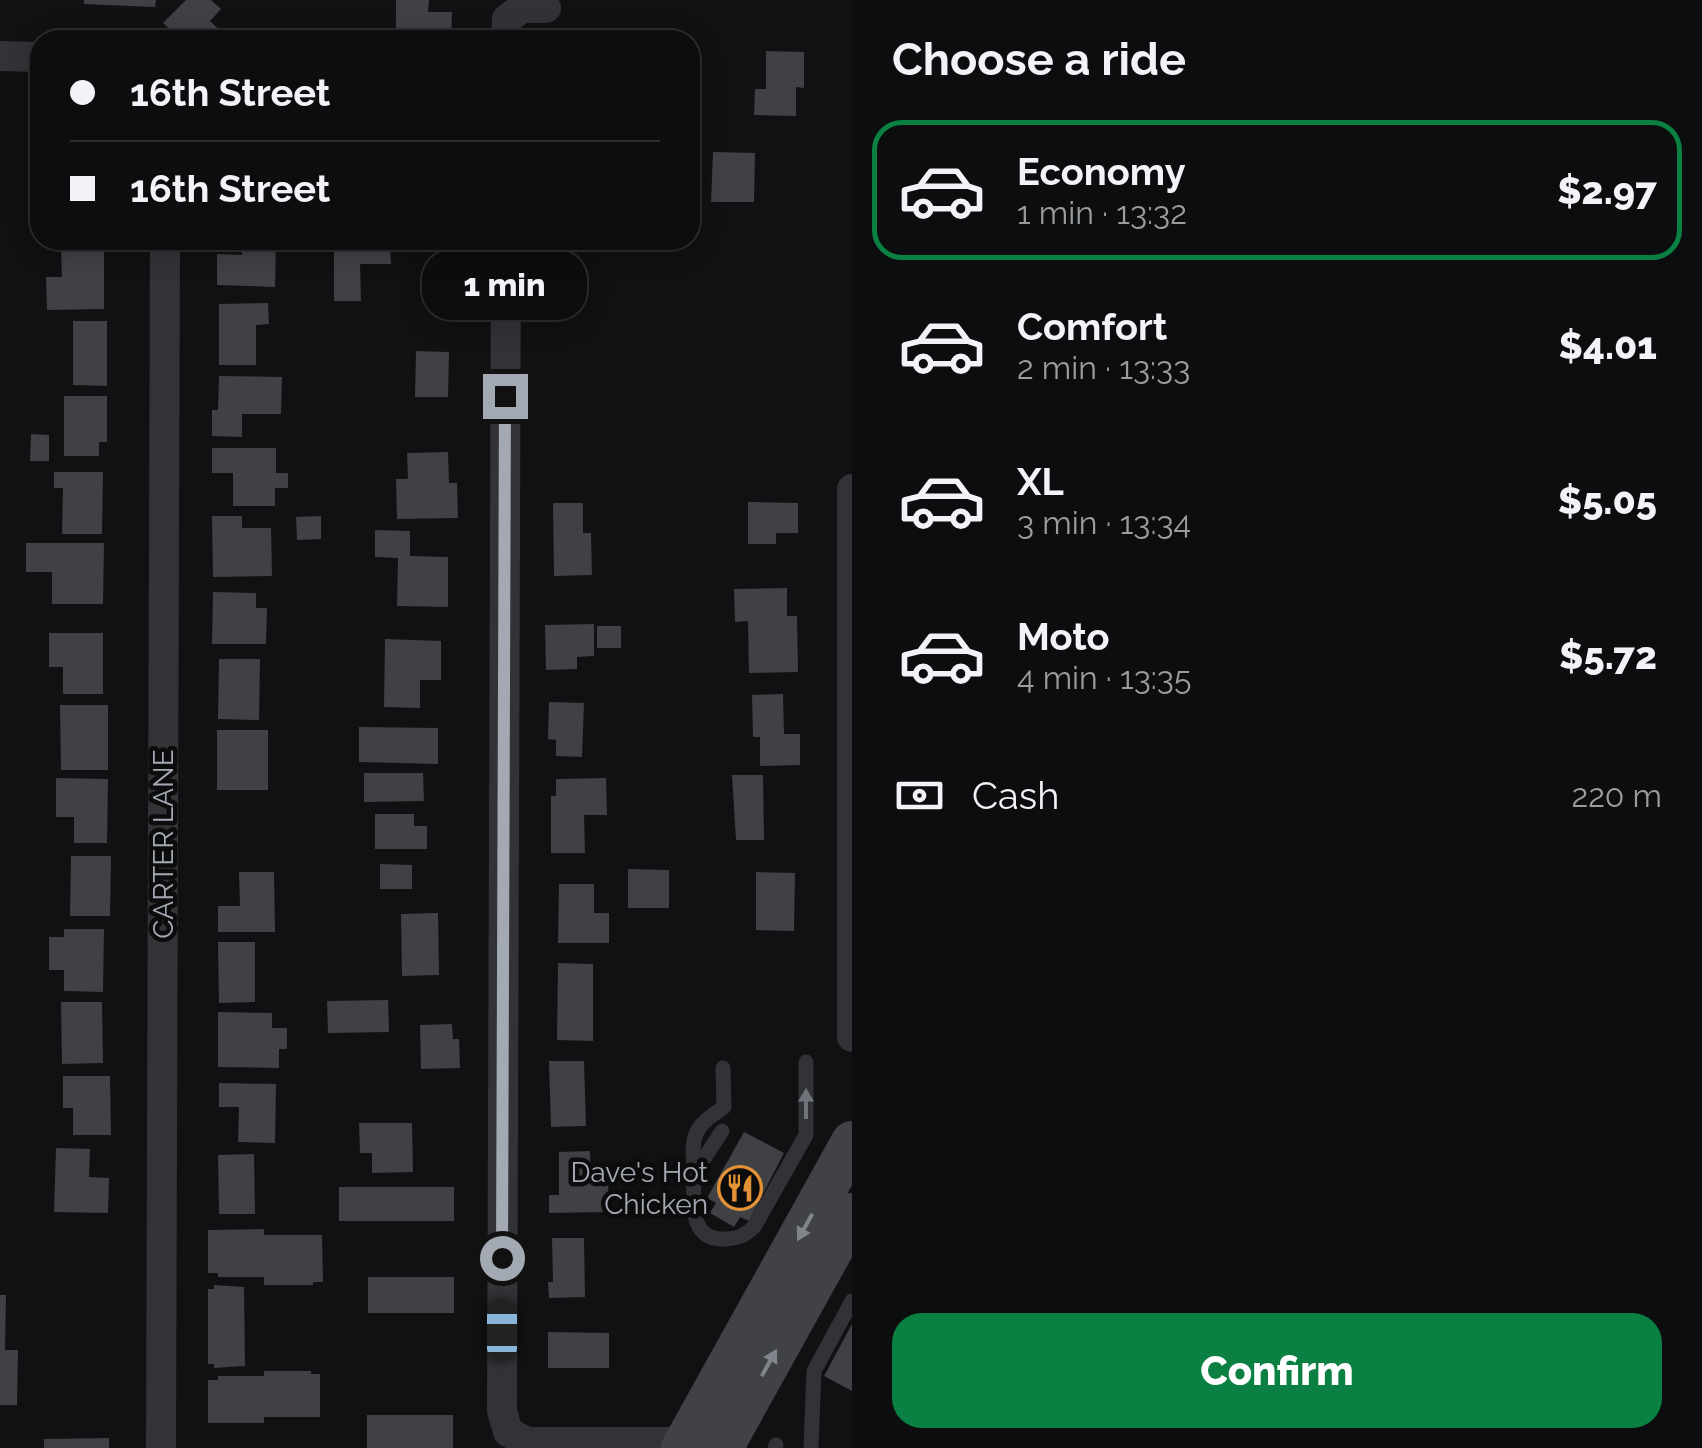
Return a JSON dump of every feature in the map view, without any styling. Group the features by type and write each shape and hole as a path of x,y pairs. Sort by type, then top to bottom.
{"main road":[{"path":"703,1445 852,1142"},
{"path":"703,1445 852,1214"}],"street":[{"path":"506,30 506,19 522,8 546,8"},
{"path":"0,56 30,56"},
{"name":"CARTER LANE","path":"161,1448 165,250"},
{"path":"506,250 502,1411 508,1432 527,1442 703,1445"},
{"path":"852,489 852,1037"}],"lane":[{"path":"723,1068 724,1108 697,1130 694,1138 692,1207 698,1227 707,1236 720,1240 743,1237 754,1226 806,1136 806,1062"},
{"path":"694,1174 722,1131"},
{"path":"811,1446 814,1371 852,1301"}],"building":[{"path":"84,0 156,0 155,7 84,4"},
{"path":"186,0 211,0 221,9 210,21 219,30 170,30 163,23"},
{"path":"396,0 429,0 428,12 452,12 451,30 396,30"},
{"path":"766,51 804,52 804,88 796,87 796,116 754,115 755,89 766,89"},
{"path":"713,152 755,153 754,202 711,202"},
{"path":"61,250 104,250 104,309 47,310 46,277 62,277"},
{"path":"242,250 276,250 275,287 217,285 217,254 242,255"},
{"path":"334,250 390,250 391,264 360,264 361,301 334,301"},
{"path":"268,303 269,324 256,325 256,365 219,365 219,304"},
{"path":"73,321 107,321 107,386 73,385"},
{"path":"416,351 449,352 448,397 415,397"},
{"path":"219,376 282,377 281,414 242,414 242,437 212,436 212,410 218,410"},
{"path":"64,396 107,396 107,442 99,442 99,456 64,456"},
{"path":"31,434 49,435 49,461 30,461"},
{"path":"212,448 276,448 276,473 288,473 288,488 275,488 275,506 233,506 233,473 212,473"},
{"path":"448,452 449,483 457,483 458,518 397,519 396,479 408,479 407,453"},
{"path":"54,472 103,472 102,534 62,534 63,488 54,488"},
{"path":"748,502 798,503 798,533 776,533 776,544 748,544"},
{"path":"553,503 583,503 583,533 591,533 592,575 554,576"},
{"path":"212,516 242,516 242,528 271,528 272,576 213,577"},
{"path":"321,516 321,539 297,540 296,517"},
{"path":"375,530 410,531 410,556 448,557 448,607 397,606 398,558 375,557"},
{"path":"26,543 104,543 103,604 52,604 52,572 26,572"},
{"path":"787,588 787,616 797,616 798,672 749,673 748,621 735,622 734,589"},
{"path":"213,592 256,593 256,608 267,608 266,644 212,644"},
{"path":"594,624 594,656 577,657 577,669 546,670 545,625"},
{"path":"597,626 621,626 621,648 597,648"},
{"path":"49,633 103,633 103,694 63,694 63,667 49,667"},
{"path":"385,639 441,641 441,680 420,680 420,708 384,707"},
{"path":"219,659 260,659 259,720 218,719"},
{"path":"783,694 784,734 800,734 800,765 760,766 760,737 753,737 752,695"},
{"path":"549,702 584,703 582,757 556,756 556,740 548,739"},
{"path":"60,705 108,705 108,770 61,770"},
{"path":"359,727 438,728 438,764 359,762"},
{"path":"217,730 268,730 268,790 217,790"},
{"path":"364,773 423,773 424,801 364,802"},
{"path":"732,775 763,775 764,840 736,840"},
{"path":"56,778 108,779 107,843 74,843 74,817 56,817"},
{"path":"606,778 607,815 584,815 585,853 551,853 551,796 556,796 556,779"},
{"path":"375,814 414,814 414,826 427,826 427,849 375,849"},
{"path":"71,856 111,856 110,916 70,916"},
{"path":"380,864 412,865 412,889 380,889"},
{"path":"628,869 669,870 669,908 628,908"},
{"path":"239,872 274,872 275,932 218,932 218,906 240,906"},
{"path":"756,872 795,873 794,931 756,930"},
{"path":"559,884 594,884 594,913 609,913 609,943 558,943"},
{"path":"438,913 439,975 402,976 401,914"},
{"path":"64,929 104,929 103,992 64,991 64,970 49,970 49,937 64,937"},
{"path":"218,942 255,942 255,1002 219,1003"},
{"path":"558,963 593,964 593,1041 557,1040"},
{"path":"388,1000 389,1032 328,1033 327,1001"},
{"path":"61,1002 102,1002 103,1063 62,1064"},
{"path":"218,1012 272,1013 272,1028 287,1028 287,1049 279,1049 279,1068 218,1067"},
{"path":"452,1024 453,1039 459,1039 460,1068 421,1069 420,1025"},
{"path":"549,1061 584,1061 586,1126 551,1127"},
{"path":"63,1076 110,1076 111,1135 73,1135 73,1108 63,1108"},
{"path":"219,1083 276,1084 275,1143 238,1142 239,1107 219,1107"},
{"path":"359,1123 412,1123 413,1172 372,1173 372,1153 360,1153"},
{"name":"Dave's Hot Chicken","path":"744,1132 784,1153 749,1221 740,1217 734,1227 710,1213 716,1203 707,1198"},
{"path":"56,1148 90,1149 89,1177 109,1178 108,1213 54,1212"},
{"path":"590,1151 591,1179 608,1179 609,1212 549,1213 549,1195 559,1195 559,1152"},
{"path":"254,1154 255,1214 219,1214 218,1155"},
{"path":"339,1187 454,1187 454,1221 339,1221"},
{"path":"264,1229 264,1235 322,1235 323,1282 264,1285 264,1277 218,1277 218,1273 208,1273 208,1230"},
{"path":"552,1238 584,1238 585,1297 549,1298 548,1282 553,1282"},
{"path":"368,1277 454,1277 454,1313 368,1313"},
{"path":"214,1285 244,1287 245,1366 214,1368 214,1364 208,1364 208,1289 214,1289"},
{"path":"0,1295 6,1295 5,1350 18,1350 17,1405 0,1405"},
{"path":"852,1324 852,1391 824,1376"},
{"path":"548,1332 609,1333 609,1368 548,1368"},
{"path":"264,1371 320,1374 320,1417 208,1423 208,1380 218,1380 218,1376 264,1376"},
{"path":"367,1415 453,1415 453,1448 367,1448"},
{"path":"109,1438 109,1448 44,1448 44,1439"}],"place":[{"name":"Dave's Hot Chicken","path":"740,1188"}],"route":[{"path":"502,1258 505,396"}]}
